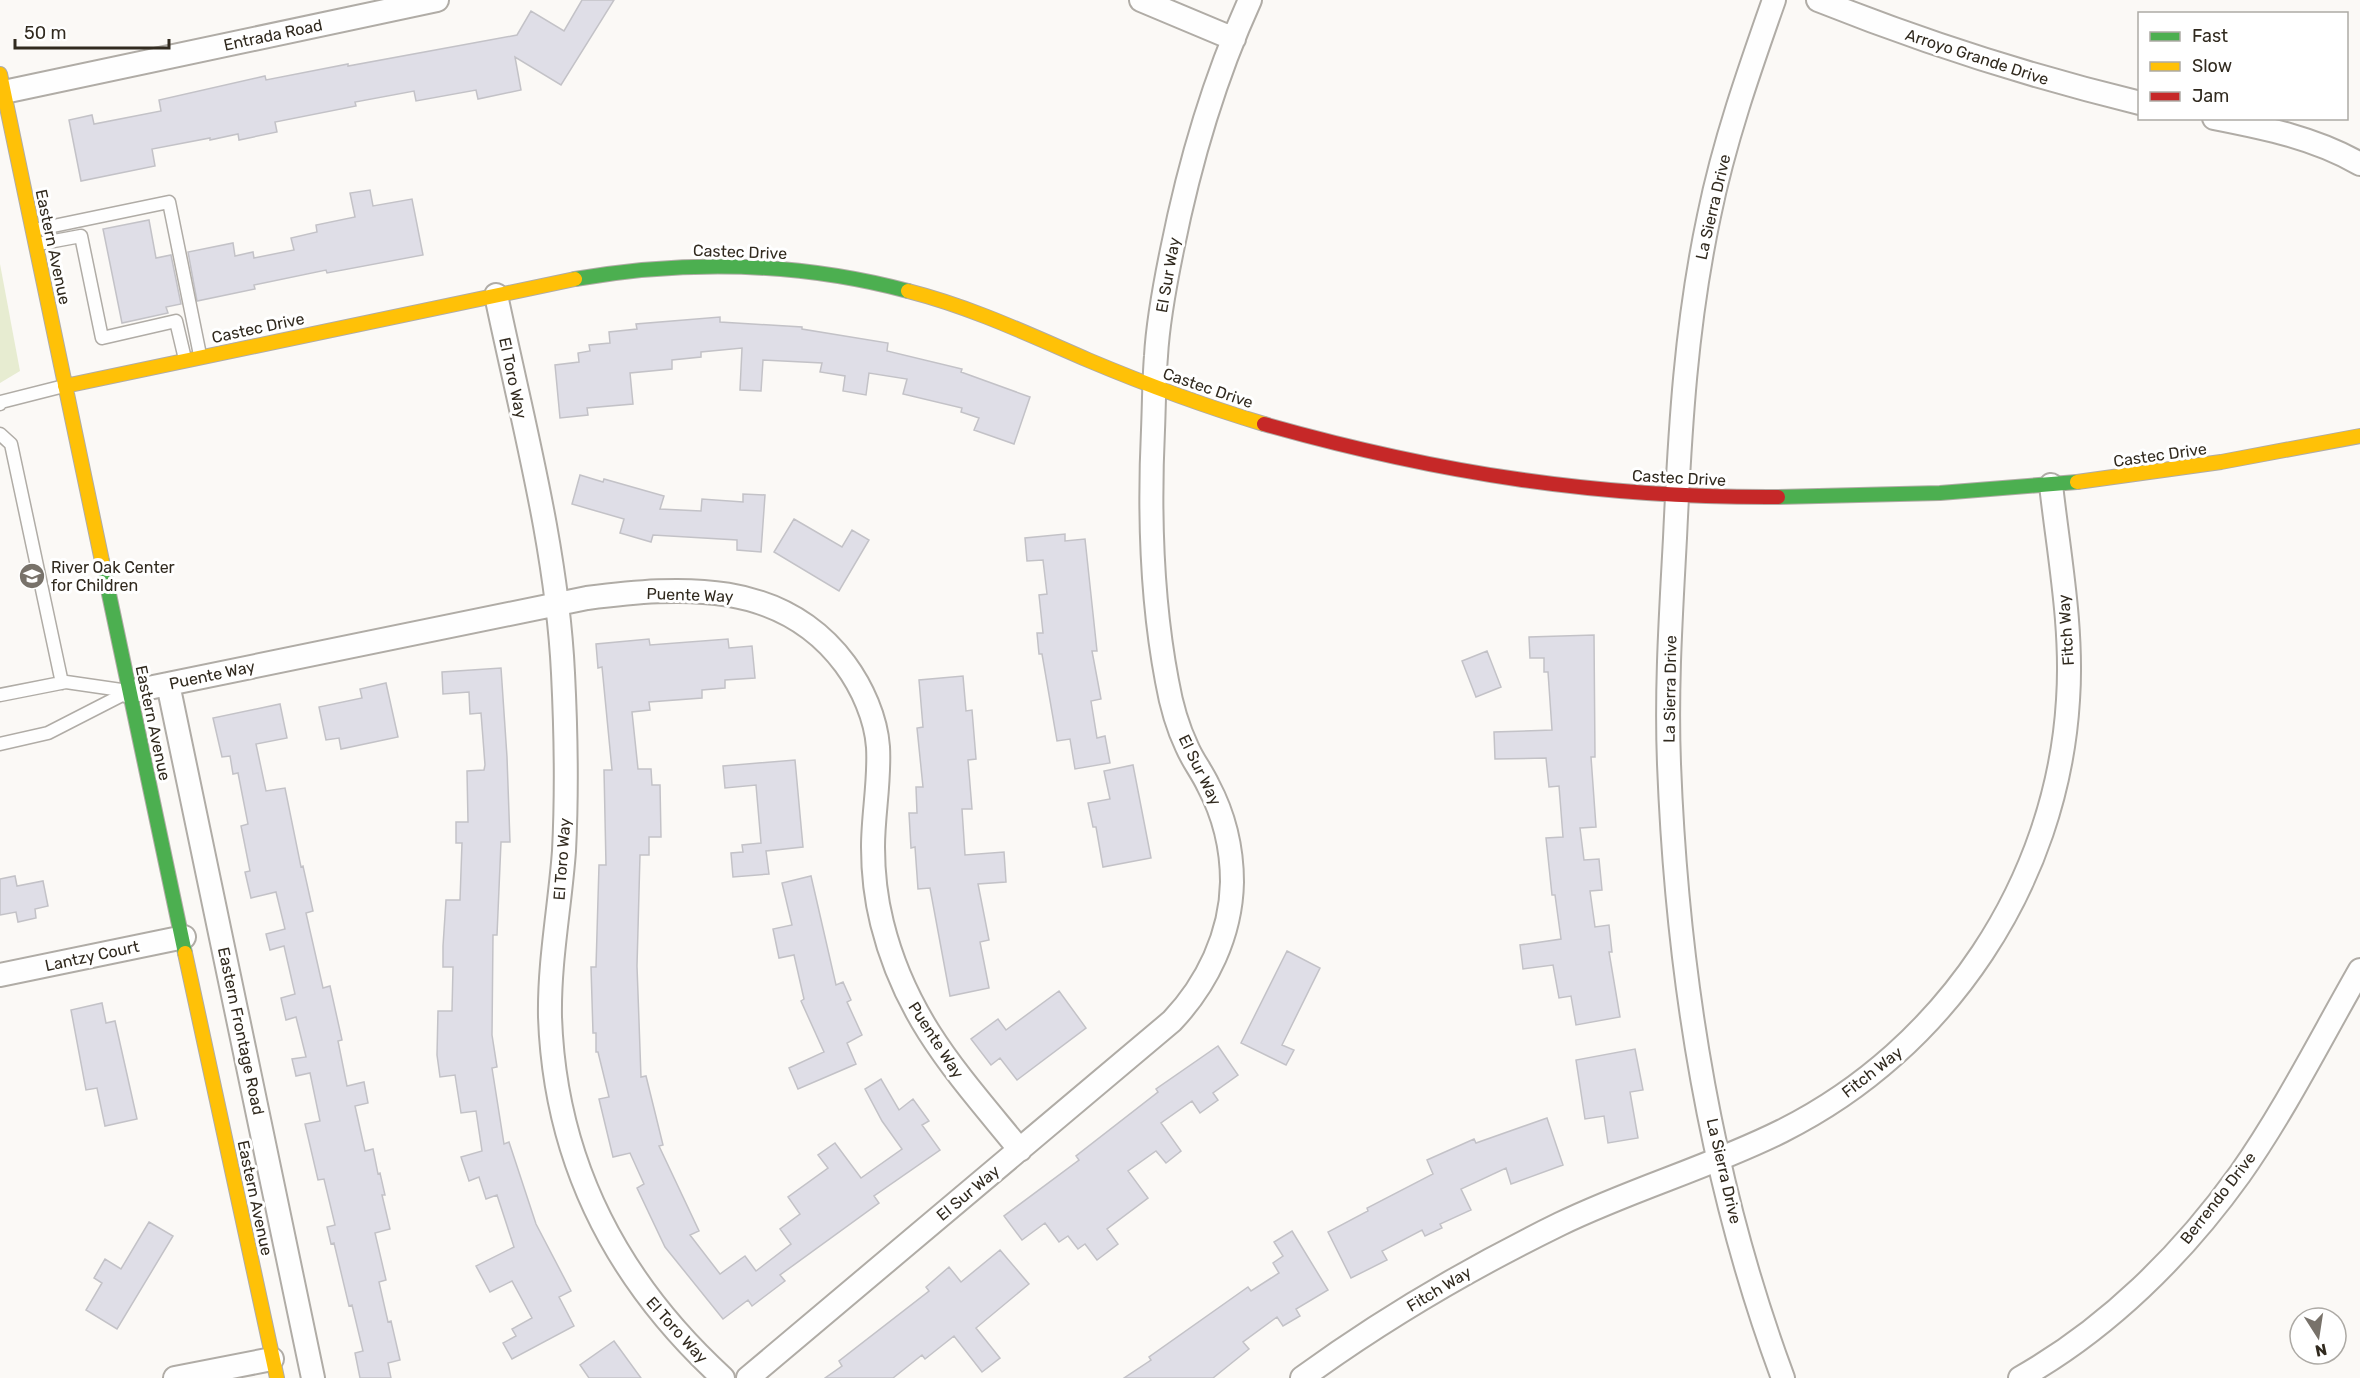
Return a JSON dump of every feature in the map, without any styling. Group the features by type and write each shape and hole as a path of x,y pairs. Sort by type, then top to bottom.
{"street":[{"name":"Entrada Road","path":"2,83 437,0"},
{"path":"1141,0 1234,39"},
{"name":"El Sur Way","path":"748,1378 1172,1022 1212,966 1224,933 1231,899 1230,850 1222,816 1189,752 1175,716 1157,622 1151,560 1150,499 1156,354 1165,284 1182,202 1204,122 1250,0"},
{"name":"La Sierra Drive","path":"1774,0 1730,135 1709,213 1696,283 1683,377 1669,673 1669,760 1674,865 1692,1016 1719,1158 1741,1245 1784,1378"},
{"name":"Arroyo Grande Drive","path":"1818,0 1895,31 1997,65 2138,103"},
{"name":"Eastern Avenue","path":"2,83 129,692 184,937 274,1368"},
{"path":"2224,120 2269,129 2319,144 2360,164"},
{"name":"Castec Drive","path":"65,386 600,275 652,268 706,266 785,269 891,286 972,311 1155,387 1256,422 1339,446 1423,465 1584,488 1753,498 1936,494 2051,485 2211,465 2360,436"},
{"name":"El Toro Way","path":"496,296 546,535 557,604 563,670 567,761 564,852 551,976 550,1015 553,1065 562,1115 576,1163 591,1201 618,1255 646,1297 679,1336 723,1378"},
{"name":"Fitch Way","path":"1302,1378 1420,1300 1482,1264 1561,1224 1642,1188 1783,1131 1831,1104 1875,1072 1915,1036 1952,997 1984,953 2011,906 2040,840 2055,788 2065,735 2069,651 2051,485"},
{"name":"Puente Way","path":"129,692 557,604 627,593 687,591 730,594 774,606 801,621 835,651 853,675 862,693 875,731 878,776 873,848 875,876 882,922 892,957 914,1009 943,1057 1020,1150"},
{"name":"Eastern Frontage Road","path":"168,684 313,1378"},
{"name":"Lantzy Court","path":"0,975 184,937"},
{"name":"Berrendo Drive","path":"2020,1378 2099,1324 2167,1261 2208,1215 2240,1174 2268,1131 2360,970"},
{"path":"175,1378 274,1368"}],"lane":[{"path":"33,230 169,202 201,357"},
{"path":"36,244 81,237 102,338 176,321 185,360"},
{"path":"0,404 65,386"},
{"path":"0,434 11,444 62,683"},
{"path":"0,695 62,683 129,692"},
{"path":"0,744 48,733 129,692"}],"green space":[{"path":"0,264 20,371 0,383"}],"building":[{"path":"582,0 614,0 561,85 515,57 521,90 478,99 476,90 416,101 414,91 355,102 356,106 275,122 277,132 239,140 238,134 152,149 155,166 81,181 69,120 92,115 94,124 161,111 159,100 265,76 266,80 517,35 531,11 564,31"},
{"path":"370,190 373,206 412,199 423,255 327,273 326,270 254,285 255,289 197,301 188,252 233,243 235,256 253,252 254,258 294,250 291,238 317,232 316,225 355,217 350,193"},
{"path":"149,220 156,258 171,255 181,304 166,307 168,313 122,323 103,229"},
{"path":"720,317 720,322 802,327 802,329 888,343 887,351 962,369 961,372 1030,397 1014,444 974,430 979,418 961,412 962,408 903,394 907,379 869,373 866,395 843,391 845,376 820,372 822,363 763,360 761,391 740,390 742,348 701,352 701,357 672,360 672,369 630,373 633,404 587,408 588,415 560,418 555,365 579,362 578,353 590,351 589,345 610,343 609,332 637,329 636,324"},
{"path":"580,475 603,482 604,479 664,496 660,509 701,511 702,499 743,502 743,494 765,495 761,552 737,550 737,540 653,535 651,542 620,533 624,519 572,504"},
{"path":"794,519 842,547 852,530 869,540 839,591 774,552"},
{"path":"1065,534 1065,541 1085,539 1097,651 1092,651 1101,699 1091,701 1097,738 1105,736 1110,763 1075,769 1070,739 1057,741 1042,654 1039,654 1037,633 1043,633 1039,595 1047,594 1043,560 1027,561 1025,538"},
{"path":"1594,635 1595,757 1591,757 1596,827 1580,828 1584,860 1599,859 1602,890 1590,891 1595,927 1609,925 1612,952 1609,952 1620,1017 1576,1025 1571,996 1559,998 1553,965 1523,969 1520,945 1561,939 1555,895 1552,895 1546,838 1563,837 1559,786 1549,787 1546,758 1495,759 1494,732 1552,730 1548,672 1544,672 1544,658 1530,658 1529,637"},
{"path":"649,639 650,645 728,639 729,648 752,646 755,678 725,680 725,688 702,690 702,698 649,702 650,710 632,712 638,769 651,769 652,785 660,785 661,837 649,837 649,855 640,855 637,966 641,1077 646,1076 663,1145 659,1146 699,1231 690,1235 720,1274 745,1256 756,1271 791,1244 780,1229 800,1214 788,1197 828,1168 818,1155 835,1143 861,1178 902,1149 882,1121 865,1089 881,1079 899,1110 913,1099 929,1121 922,1125 940,1150 874,1196 879,1203 780,1275 785,1281 752,1306 748,1300 723,1319 665,1247 637,1188 644,1184 630,1153 613,1157 599,1099 609,1097 598,1052 596,1052 596,1033 593,1033 591,967 596,967 599,865 606,865 604,770 612,770 602,667 598,668 596,644"},
{"path":"1487,651 1501,687 1476,697 1462,661"},
{"path":"501,668 510,842 501,842 497,935 493,935 492,1035 497,1067 492,1068 504,1144 509,1142 536,1224 571,1291 559,1297 574,1326 512,1359 503,1343 516,1336 512,1329 532,1318 512,1281 490,1292 476,1266 514,1247 497,1195 486,1199 479,1177 469,1181 461,1157 482,1151 476,1111 461,1113 455,1075 440,1077 437,1055 438,1011 452,1011 453,967 443,967 443,946 446,900 460,900 462,843 456,843 456,822 468,822 467,771 484,770 485,765 481,713 470,714 469,692 443,694 442,672"},
{"path":"963,676 966,711 972,710 976,759 968,760 972,809 962,809 965,855 1004,852 1006,882 978,884 989,940 980,942 989,988 950,996 930,888 918,889 915,847 911,848 909,813 917,813 916,787 923,787 917,728 923,727 919,680"},
{"path":"386,683 398,737 341,749 339,738 326,740 319,707 362,698 360,689"},
{"path":"280,704 287,738 256,744 266,791 285,788 301,867 303,866 313,911 306,913 323,988 330,986 342,1040 338,1041 347,1086 364,1082 368,1103 355,1106 365,1151 373,1149 378,1174 380,1173 385,1195 382,1195 390,1229 375,1233 386,1280 379,1282 400,1360 388,1363 391,1378 360,1378 355,1353 363,1351 352,1305 349,1306 334,1243 331,1244 327,1227 335,1225 324,1179 318,1180 305,1124 320,1121 310,1073 296,1076 292,1059 306,1057 296,1017 286,1020 281,998 295,994 284,946 270,950 266,934 285,929 276,892 251,898 245,872 250,871 241,826 248,824 238,773 233,774 230,756 222,757 213,718"},
{"path":"795,760 803,847 766,851 769,874 733,877 731,853 743,852 742,845 761,843 756,785 725,788 723,766"},
{"path":"1133,765 1151,858 1103,867 1096,827 1093,827 1088,803 1110,799 1104,771"},
{"path":"15,876 17,886 43,881 48,906 35,909 36,918 18,922 16,912 0,915 0,879"},
{"path":"811,876 836,985 843,982 851,1000 847,1002 862,1035 847,1043 856,1064 798,1089 789,1068 824,1052 801,1001 804,999 794,955 779,958 773,929 792,925 782,883"},
{"path":"1287,951 1320,968 1282,1045 1294,1050 1286,1065 1241,1043"},
{"path":"1059,991 1086,1028 1017,1080 1000,1058 991,1065 971,1039 998,1019 1006,1030"},
{"path":"102,1003 106,1023 115,1021 137,1119 105,1126 97,1088 86,1090 71,1010"},
{"path":"1218,1046 1238,1075 1213,1093 1218,1100 1200,1113 1192,1101 1161,1123 1181,1151 1166,1163 1156,1151 1128,1171 1148,1198 1107,1229 1118,1244 1097,1260 1085,1244 1078,1249 1068,1236 1059,1242 1045,1223 1022,1240 1004,1216 1079,1160 1076,1156 1158,1092 1156,1089"},
{"path":"1635,1049 1643,1090 1630,1092 1638,1138 1608,1143 1604,1116 1585,1119 1576,1060"},
{"path":"1547,1118 1563,1165 1511,1184 1506,1168 1461,1189 1471,1210 1440,1224 1442,1228 1425,1236 1422,1230 1382,1251 1387,1260 1351,1278 1328,1232 1368,1211 1367,1208 1433,1174 1427,1160 1474,1139 1476,1143"},
{"path":"149,1222 173,1236 117,1329 86,1310 102,1283 94,1278 105,1259 121,1269"},
{"path":"1292,1231 1328,1290 1296,1309 1300,1316 1283,1326 1277,1317 1243,1342 1249,1349 1213,1378 1124,1378 1151,1360 1149,1357 1248,1287 1251,1291 1279,1273 1273,1263 1283,1256 1274,1242"},
{"path":"1000,1250 1029,1284 976,1328 1000,1358 982,1372 954,1336 925,1359 922,1355 893,1378 825,1378 842,1366 839,1361 929,1291 926,1287 949,1267 961,1282"},
{"path":"614,1341 641,1378 589,1378 580,1365"}],"traffic: fast":[{"path":"575,279 659,269 742,267 826,274 908,291"},
{"path":"1778,497 1940,493 2077,482"},
{"path":"102,561 185,953"}],"traffic: slow":[{"path":"0,74 102,561"},
{"path":"65,386 575,279"},
{"path":"908,291 977,313 1153,386 1264,424"},
{"path":"2077,482 2221,462 2360,436"},
{"path":"185,953 277,1378"}],"traffic: jam":[{"path":"1264,424 1392,456 1518,479 1646,493 1778,497"}],"place":[{"name":"River Oak Center for Children","path":"32,576"}]}
